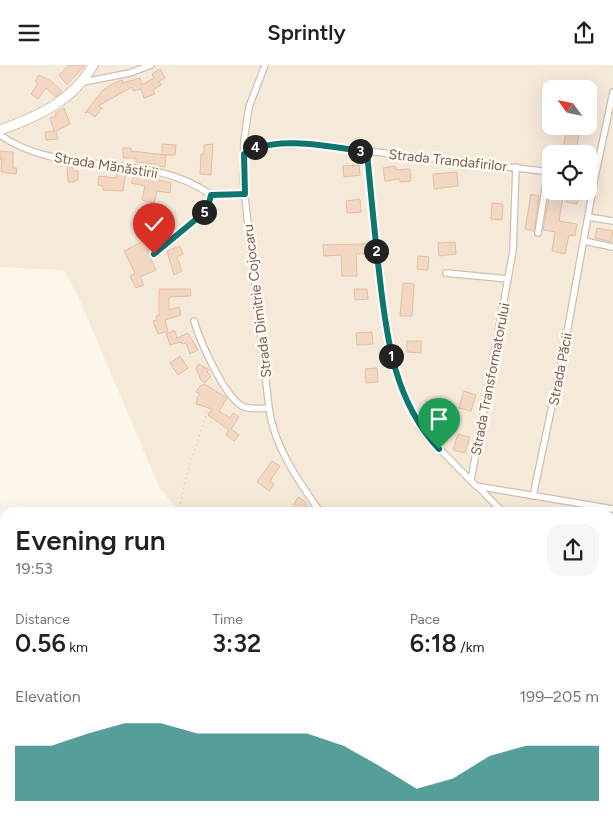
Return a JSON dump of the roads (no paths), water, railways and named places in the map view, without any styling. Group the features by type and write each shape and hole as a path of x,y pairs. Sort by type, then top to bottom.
{"street":[{"path":"0,130 43,114 64,99 82,82 93,65"},
{"path":"82,82 130,73 151,65"},
{"name":"Strada Dimitrie Cojocaru","path":"265,65 248,107 244,154 245,194 269,408 277,437 287,459 317,507"},
{"name":"Strada Păcii","path":"597,157 613,92"},
{"name":"Strada Mănăstirii","path":"0,135 30,150 63,160 120,165 173,176 191,182 211,195"},
{"name":"Strada Trandafirilor","path":"244,139 258,146"},
{"name":"Strada Trandafirilor","path":"244,154 258,146 305,144 542,170"},
{"path":"367,152 386,328 392,360 400,385 419,424 430,439 498,507"},
{"name":"Strada Transformatorului","path":"471,480 515,231 516,167"},
{"path":"154,254 200,216 208,207 211,195 245,194"},
{"name":"Strada Trandafirilor","path":"538,233 544,200"},
{"name":"Strada Păcii","path":"533,495 565,345 590,200"},
{"path":"588,217 613,221"},
{"path":"584,241 613,247"},
{"path":"446,273 508,279"},
{"path":"194,321 199,339 218,376 236,401 243,407 269,408"},
{"path":"476,485 602,507"}]}
